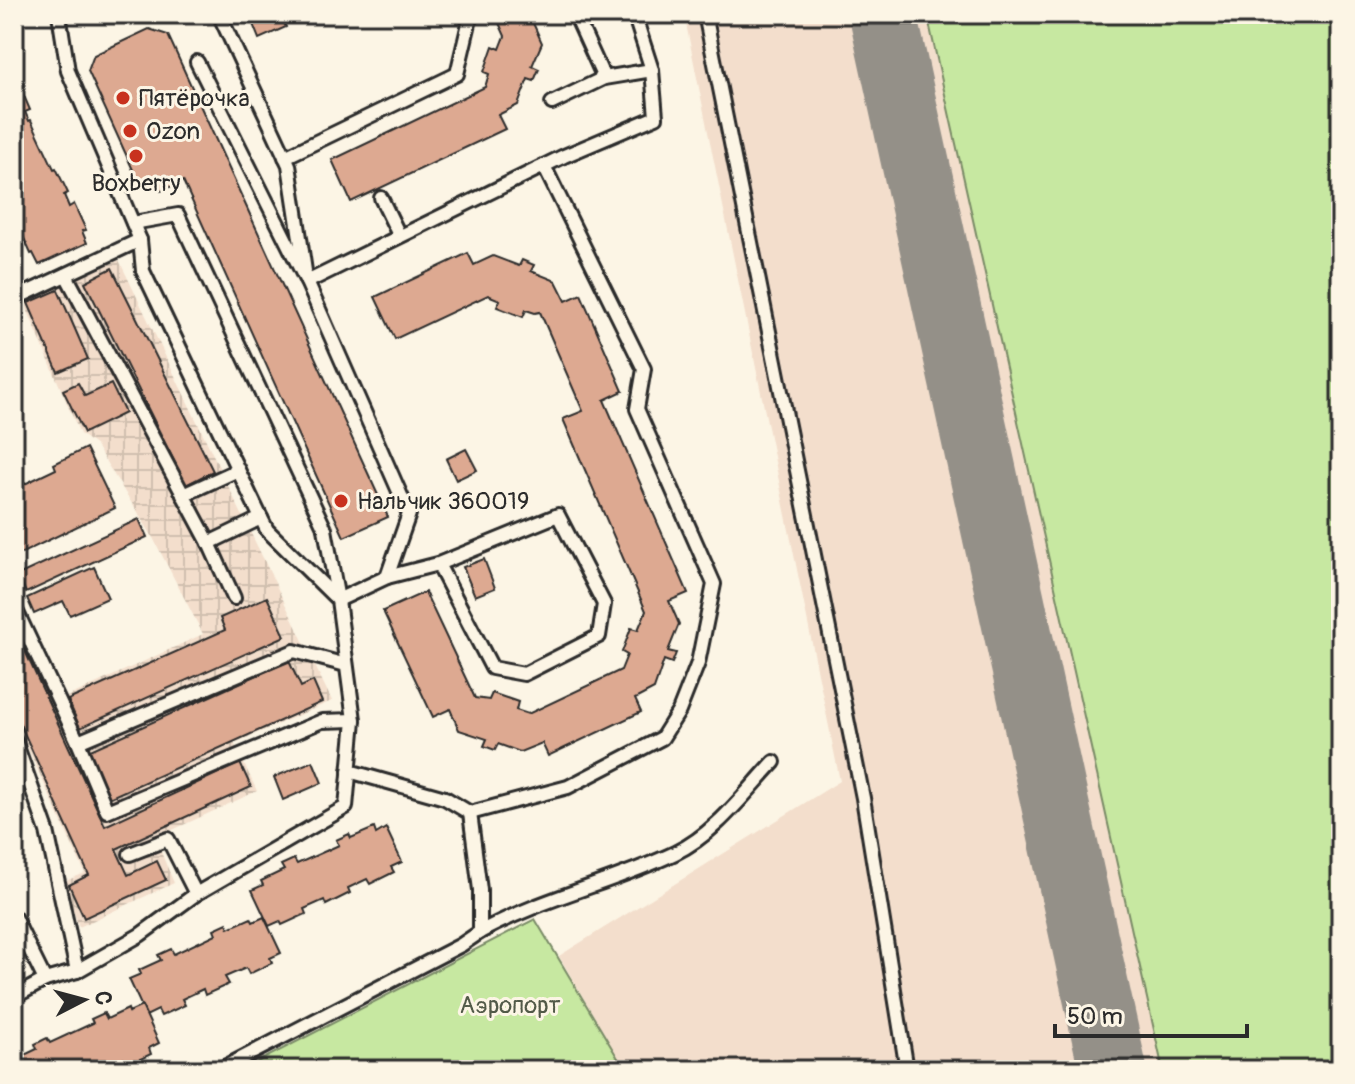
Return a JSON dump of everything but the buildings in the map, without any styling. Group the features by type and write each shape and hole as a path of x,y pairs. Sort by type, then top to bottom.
{"lane":[{"path":"219,14 289,165 307,282"},
{"path":"285,157 457,74 470,19 468,14"},
{"path":"575,14 604,78"},
{"path":"307,282 544,166 656,117 652,70 634,14"},
{"path":"705,14 863,798 907,1070"},
{"path":"62,15 68,71 140,240 143,271 267,530 338,600"},
{"path":"197,62 307,282 409,514 387,577"},
{"path":"552,103 604,78 652,70"},
{"path":"349,771 445,798 470,813 568,787 662,738 679,711 698,663 714,584 637,409 644,369 544,166"},
{"path":"381,198 399,235"},
{"path":"14,997 45,980 77,971 140,935 196,894 346,807 354,720 325,529 178,215 133,223"},
{"path":"14,299 140,240"},
{"path":"66,275 209,543 234,598"},
{"path":"183,495 238,470"},
{"path":"338,600 387,577 438,564 558,515 604,604 599,636 524,674 492,668 438,564"},
{"path":"209,543 261,518"},
{"path":"14,606 107,811 322,721 354,720"},
{"path":"78,742 294,651 346,665"},
{"path":"14,738 47,831 77,971"},
{"path":"219,1070 509,917 677,852 720,822 774,762"},
{"path":"470,813 480,890 480,932"},
{"path":"130,854 168,839 196,894"},
{"path":"14,917 45,980"}],"shaded area":[{"path":"684,14 1341,14 1341,1070 625,1070 559,956 840,781"},
{"path":"119,260 332,701 234,743 257,791 155,838 174,883 79,927 63,882 85,873 14,718 14,618 54,703 203,634 151,534 96,446 80,434 24,302"}],"green space":[{"path":"927,14 1341,14 1341,1070 1163,1070"},
{"name":"Аэропорт","path":"535,919 625,1070 242,1070"}],"taxiway":[{"path":"883,14 1113,1070"}],"place":[{"name":"Пятёрочка","path":"123,98"},
{"name":"Ozon","path":"130,131"},
{"name":"Boxberry","path":"136,156"},
{"name":"Нальчик 360019","path":"341,501"}]}
